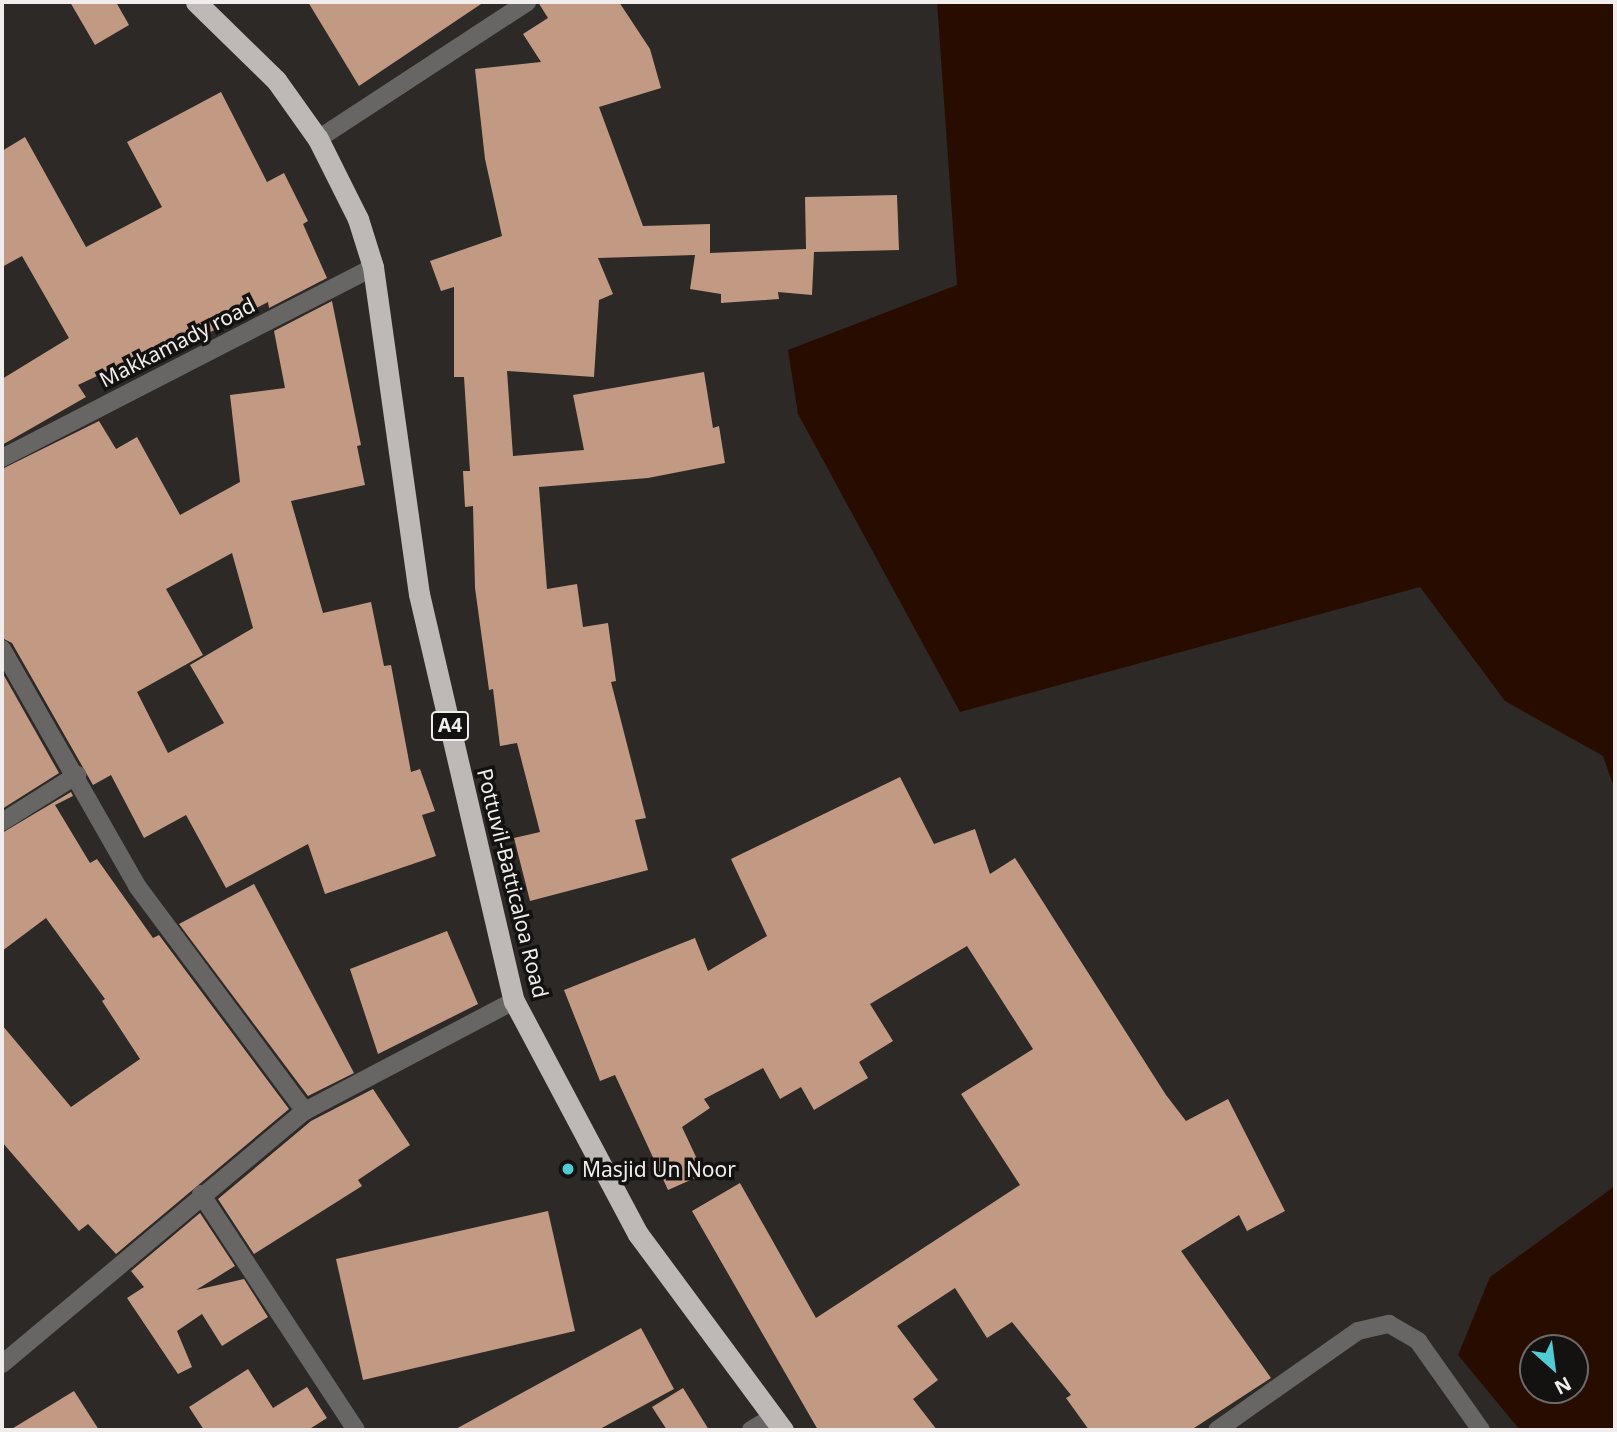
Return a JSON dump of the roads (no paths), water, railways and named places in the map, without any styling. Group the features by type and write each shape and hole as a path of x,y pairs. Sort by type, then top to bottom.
{"highway":[{"name":"Pottuvil-Batticaloa Road","path":"196,2 276,80 318,139 358,219 373,267 419,594 513,1001 638,1234 778,1423"}],"street":[{"path":"318,139 527,2"},
{"name":"Makkamady road","path":"2,458 373,267"},
{"path":"2,649 77,775 137,886 305,1111"},
{"path":"2,822 77,775"},
{"path":"2,1364 201,1194 305,1111 513,1001"},
{"path":"201,1194 356,1430"},
{"path":"1217,1430 1358,1331 1389,1324 1418,1341 1481,1430"},
{"path":"751,1430 778,1423"}],"place":[{"name":"Masjid Un Noor","path":"568,1169"}]}
